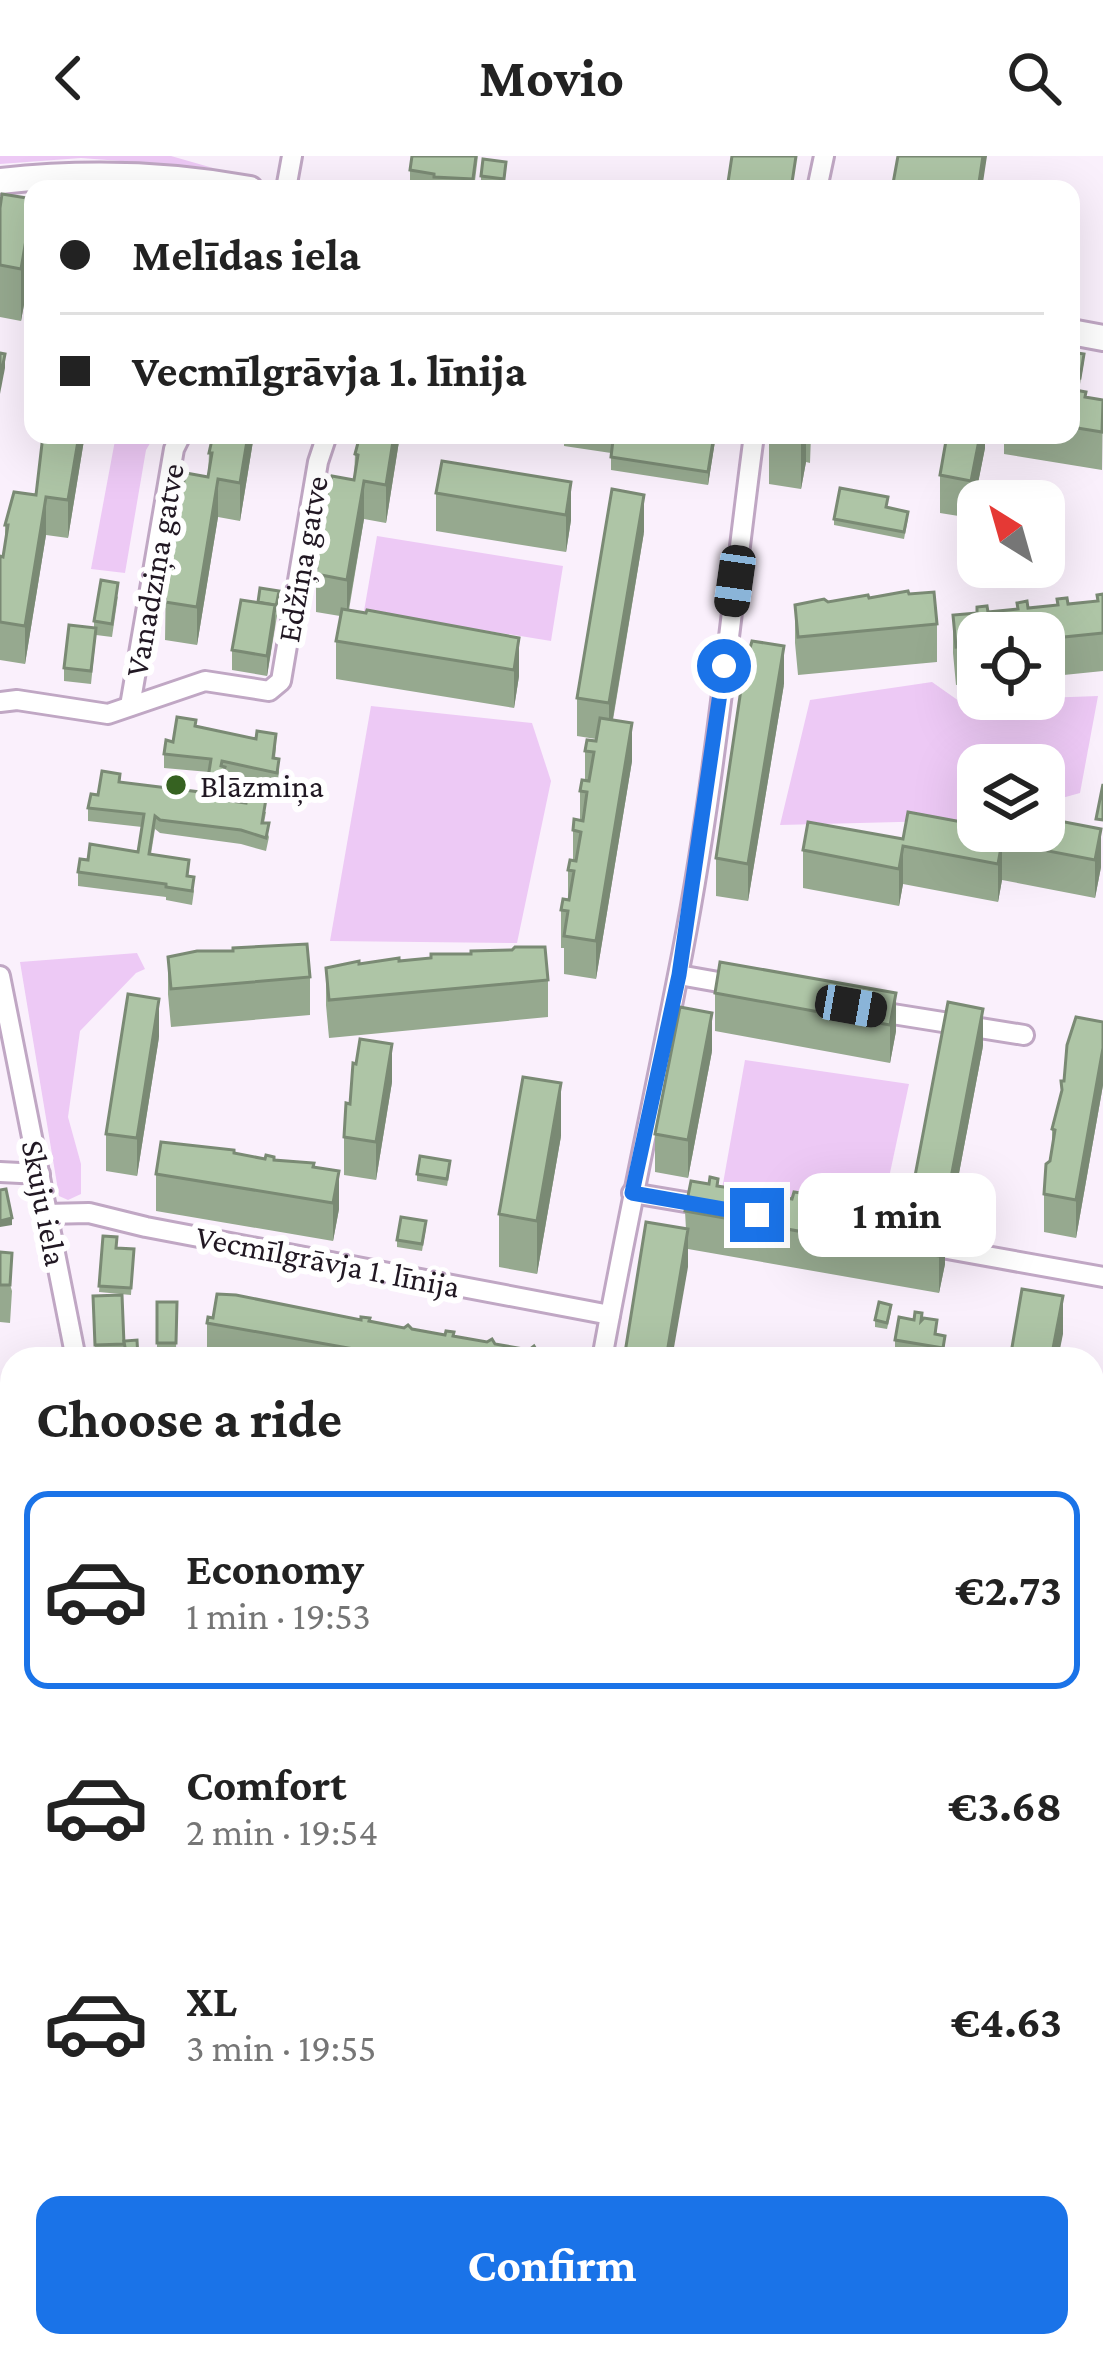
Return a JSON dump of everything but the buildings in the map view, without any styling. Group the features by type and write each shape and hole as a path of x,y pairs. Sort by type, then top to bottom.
{"main road":[{"path":"0,181 41,177 174,180"}],"street":[{"name":"Vanadziņa gatve","path":"130,706 177,444"},
{"name":"Edžiņa gatve","path":"0,702 17,700 108,714 205,681 268,691 281,681 324,444"},
{"path":"604,1347 679,975 704,824 753,444"},
{"path":"679,975 749,988"},
{"name":"Skuju iela","path":"0,976 74,1347"},
{"path":"844,1005 1024,1035"},
{"path":"0,1172 40,1174"},
{"path":"632,1193 734,1210"},
{"name":"Vecmīlgrāvja 1. līnija","path":"46,1214 89,1213 610,1315"},
{"path":"914,1243 1103,1277"}],"shaded area":[{"path":"0,156 171,156 213,168 81,158 0,164"},
{"path":"114,444 150,444 125,573 91,569"},
{"path":"377,536 563,566 551,641 364,611"},
{"path":"932,682 957,700 957,720 1065,720 1065,697 1098,696 1080,793 1065,797 1065,744 957,744 957,821 780,825 810,700"},
{"path":"371,706 532,723 551,781 517,943 330,941"},
{"path":"137,953 145,969 80,1031 68,1117 81,1164 81,1194 68,1200 59,1196 20,962"},
{"path":"745,1060 909,1084 881,1215 722,1189"}],"place":[{"name":"Blāzmiņa","path":"176,785"}],"route":[{"path":"724,666 679,975 632,1193 757,1215"}]}
